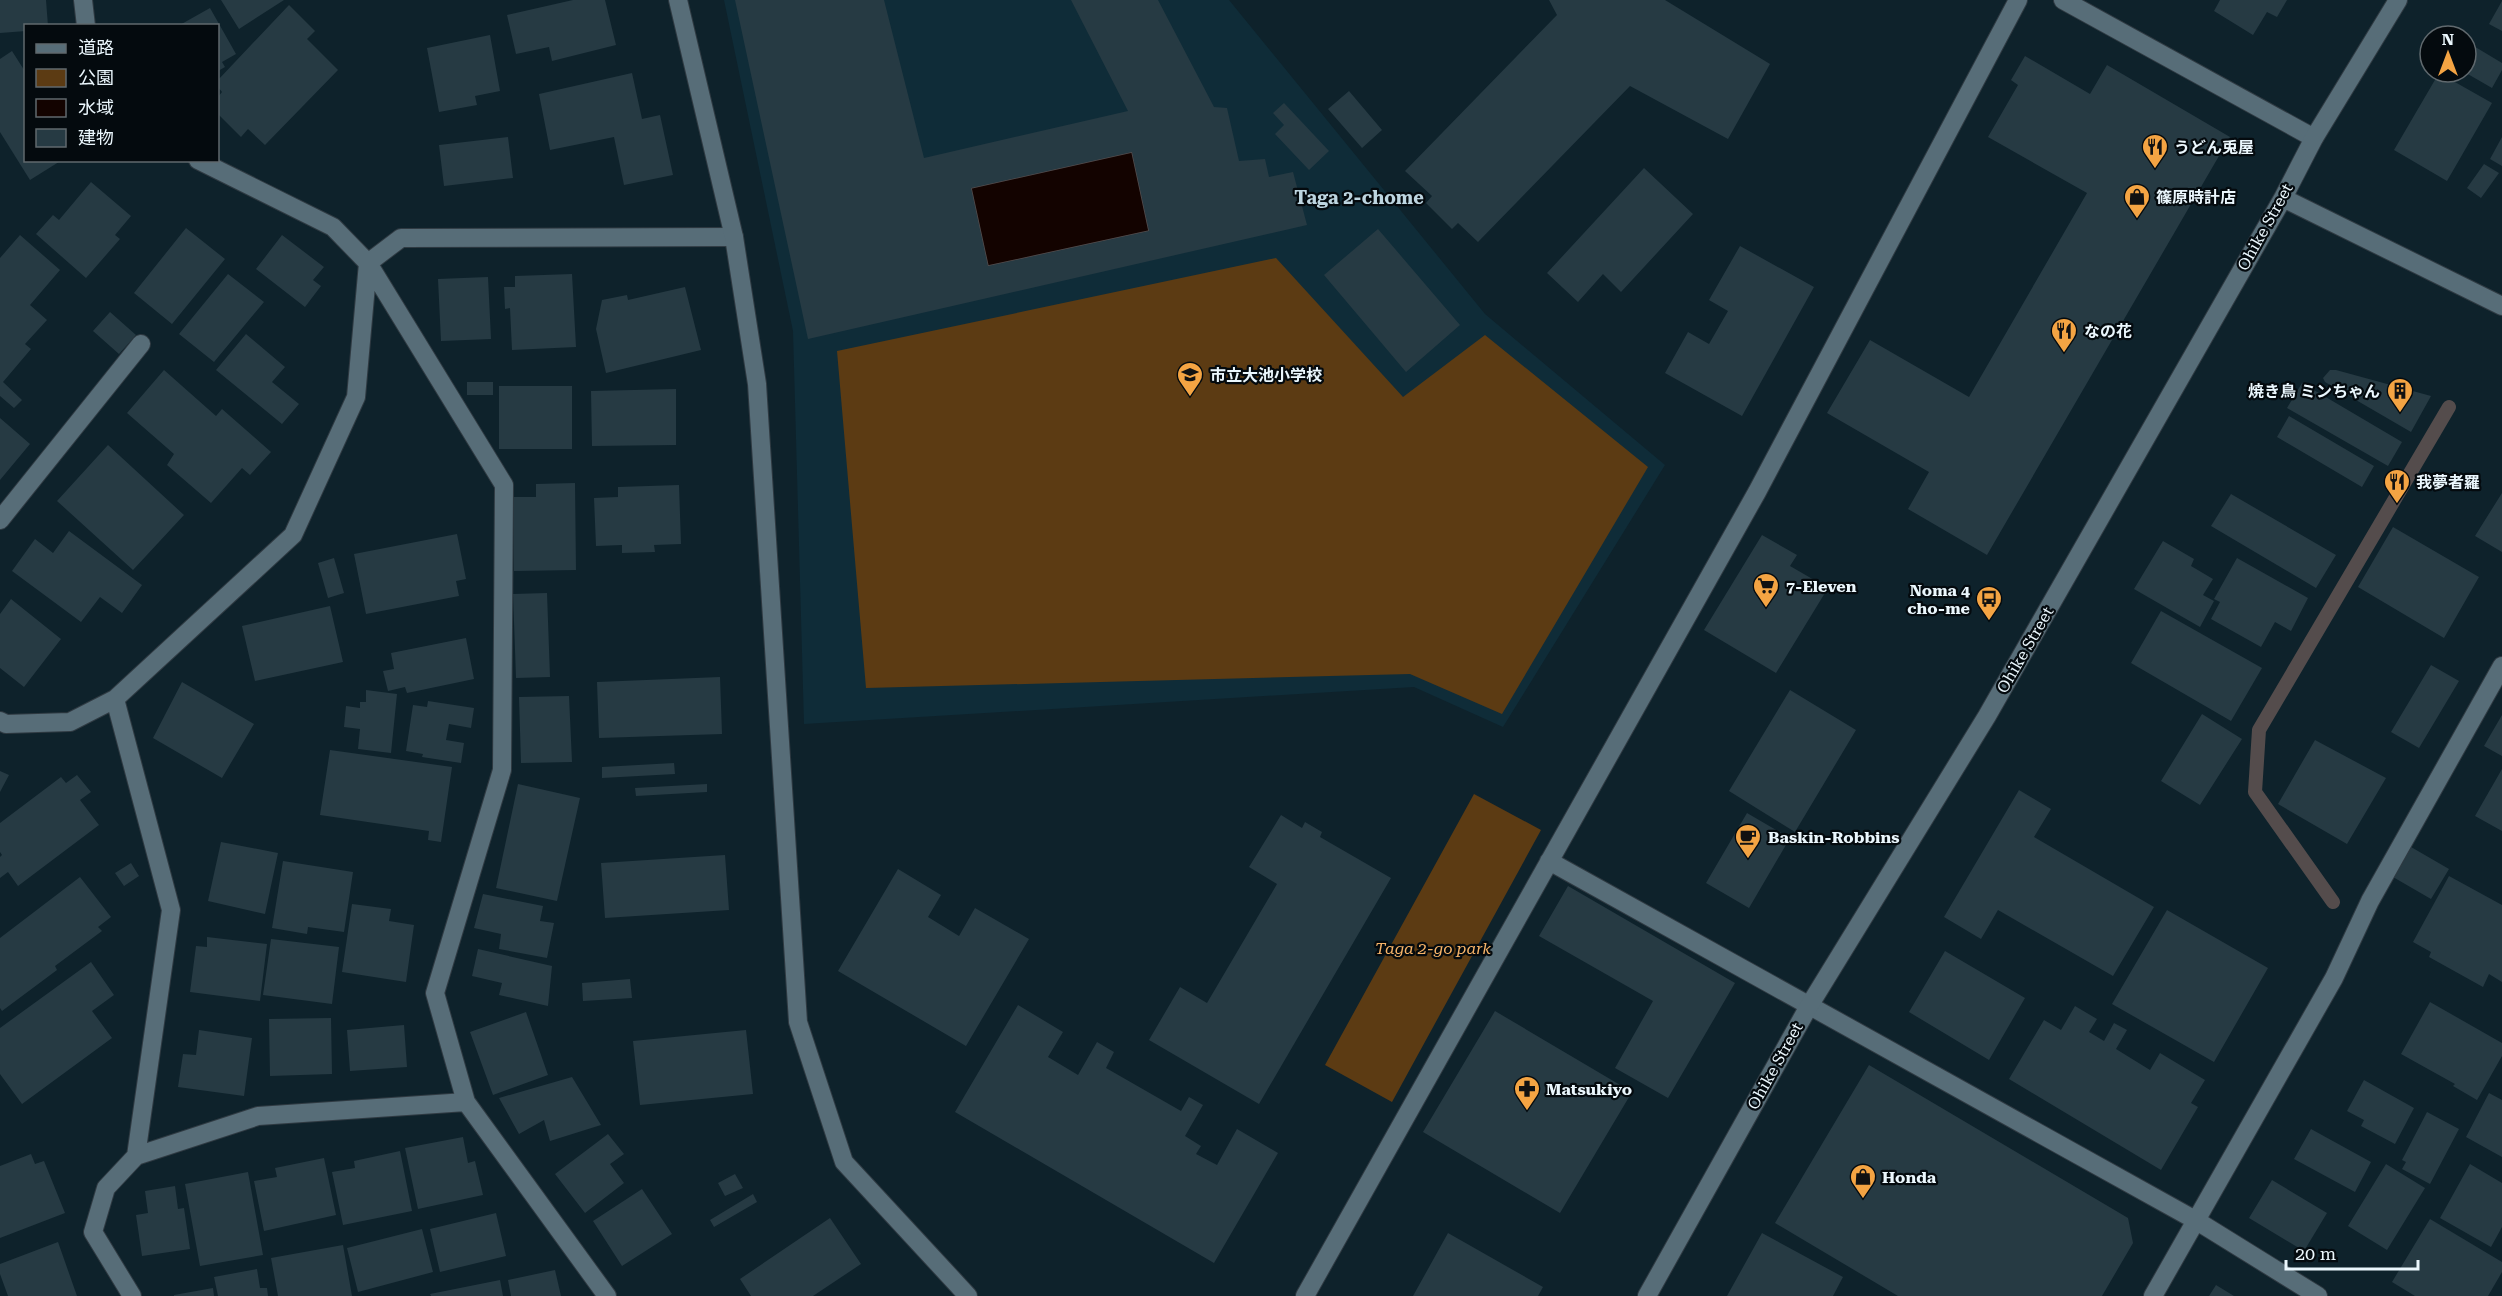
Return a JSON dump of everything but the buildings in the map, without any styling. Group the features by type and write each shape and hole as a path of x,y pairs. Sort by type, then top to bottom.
{"street":[{"path":"83,0 86,24"},
{"path":"678,0 734,237 757,384 798,1022 844,1162 968,1296"},
{"path":"1305,1296 1757,492 2018,0"},
{"path":"2063,0 2314,138"},
{"name":"Ohike Street","path":"1647,1296 1809,1006 1987,716 2283,198 2314,138 2398,0"},
{"path":"202,162 333,227 368,263 504,485 502,770 435,993 466,1102 607,1296"},
{"path":"2283,198 2502,306"},
{"path":"0,721 6,724 70,722 115,699 292,535 356,397 368,263 401,238 734,237"},
{"path":"0,520 141,344"},
{"path":"2153,1296 2334,978 2370,901 2502,666"},
{"path":"115,699 171,910 136,1156"},
{"path":"1549,861 2197,1221 2318,1296"},
{"path":"132,1296 93,1232 106,1188 136,1156 258,1116 466,1102"}],"shaded area":[{"name":"市立大池小学校","path":"724,0 1229,0 1485,314 1665,465 1503,727 1414,687 804,724 793,331"}],"green space":[{"path":"1276,258 1403,397 1485,335 1648,467 1502,714 1410,674 866,688 837,351"},
{"name":"Taga 2-go park","path":"1474,794 1541,830 1392,1102 1325,1065"}],"water":[{"path":"1132,152 1149,231 988,266 971,188"}],"waterway":[{"path":"2333,902 2255,792 2259,730 2449,407"}],"place":[{"name":"うどん兎屋","path":"2155,170"},
{"name":"篠原時計店","path":"2137,220"},
{"name":"なの花","path":"2064,354"},
{"name":"市立大池小学校","path":"1190,398"},
{"name":"焼き鳥 ミンちゃん","path":"2400,414"},
{"name":"我夢者羅","path":"2397,505"},
{"name":"7-Eleven","path":"1766,609"},
{"name":"Noma 4 cho-me","path":"1989,622"},
{"name":"Baskin-Robbins","path":"1748,860"},
{"name":"Matsukiyo","path":"1527,1112"},
{"name":"Honda","path":"1863,1200"}],"district":[{"name":"Taga 2-chome","path":"1359,197"}]}
